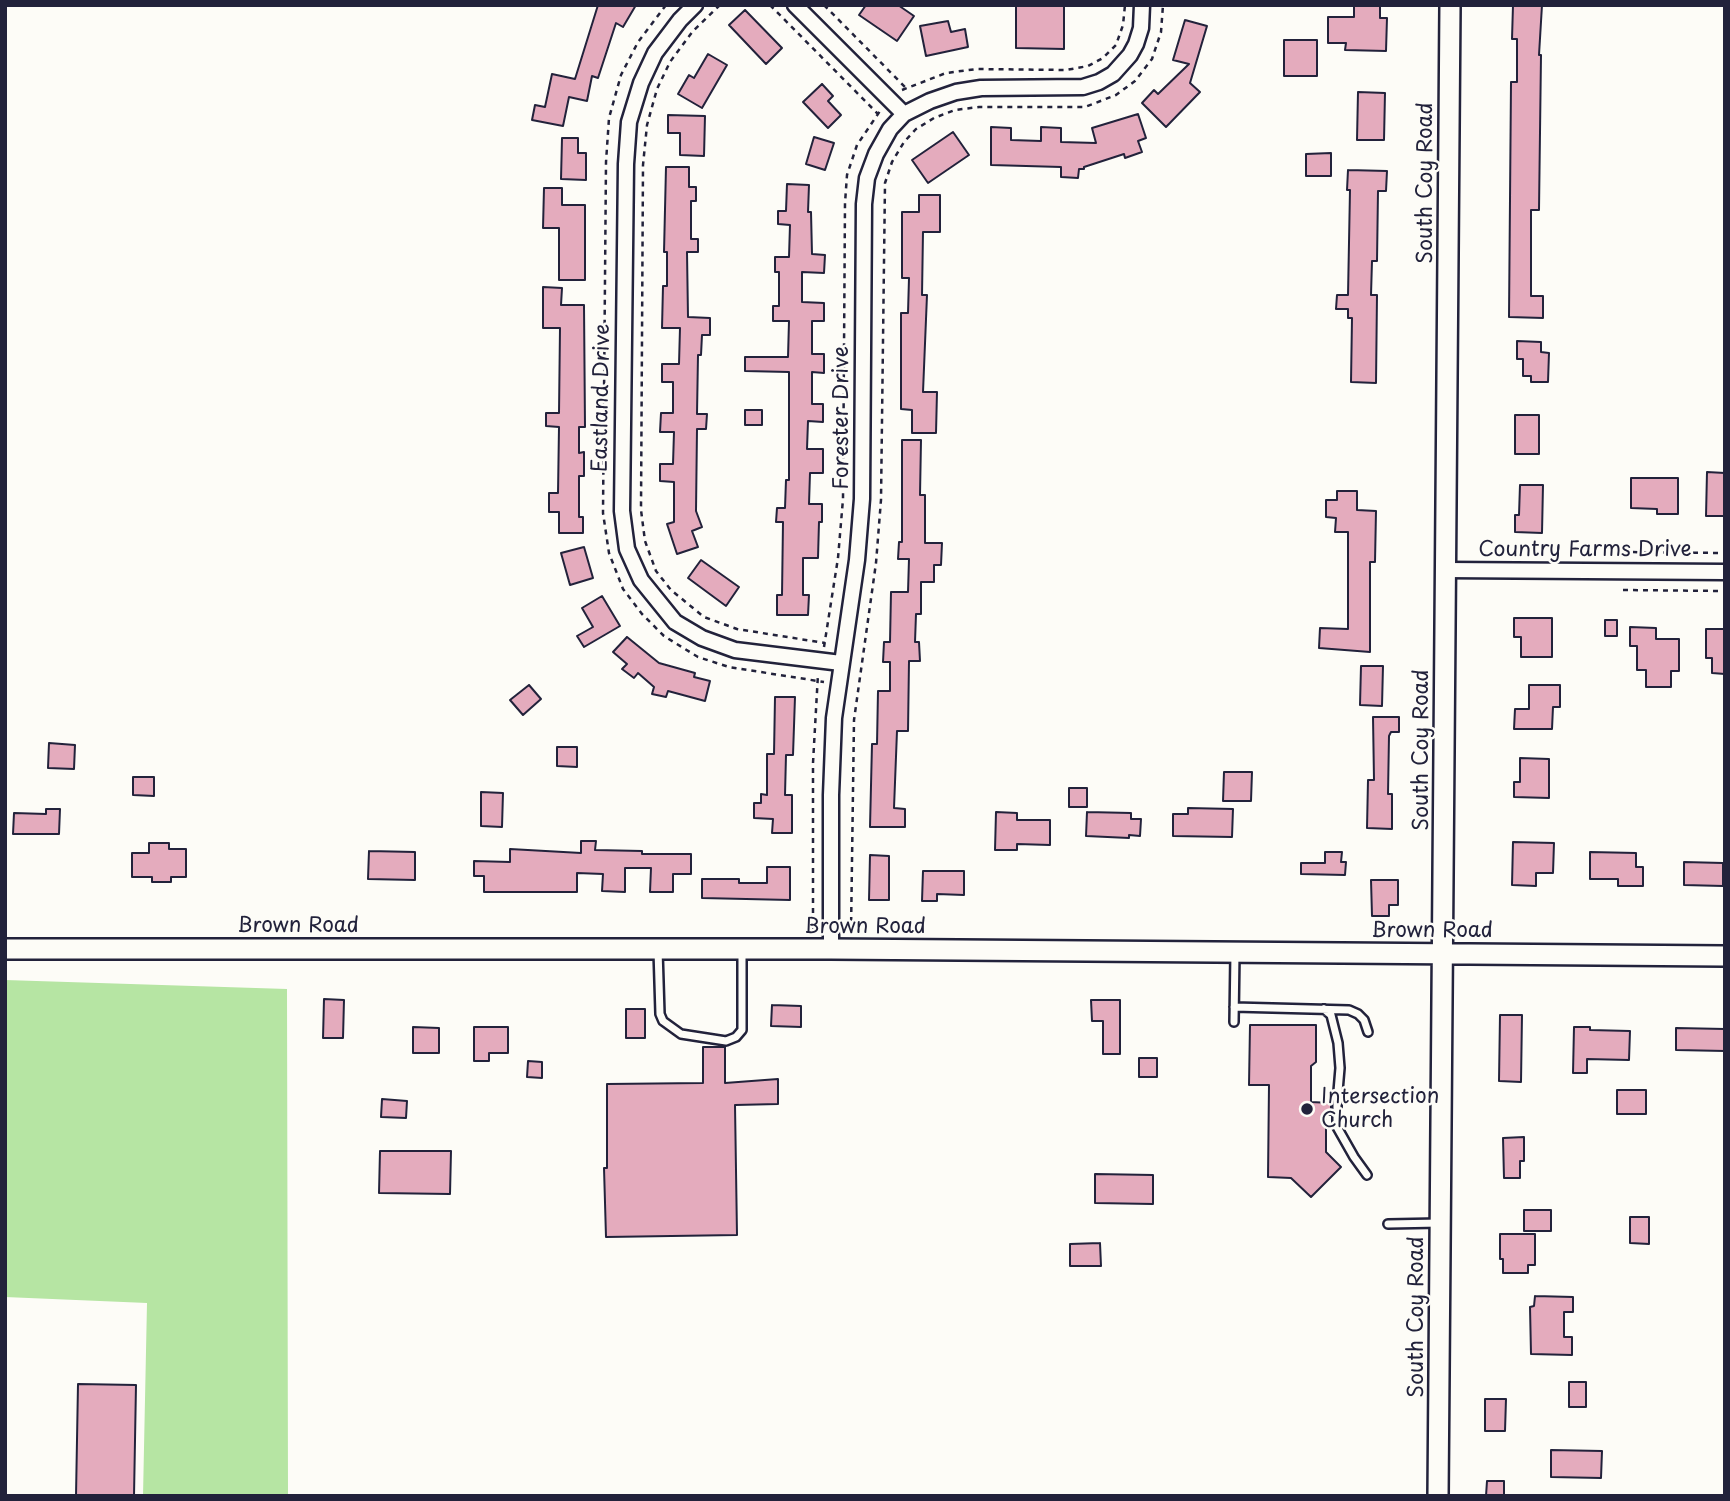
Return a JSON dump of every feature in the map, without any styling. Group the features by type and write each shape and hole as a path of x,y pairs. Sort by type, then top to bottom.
{"street":[{"name":"Eastland Drive","path":"695,5 655,53 641,83 629,122 626,164 622,512 627,548 641,580 675,622 702,638 735,650 841,663"},
{"path":"795,5 904,114"},
{"name":"Forester Drive","path":"831,949 832,764 838,684 857,560 862,499 867,178 890,129 904,114 930,101 956,92 981,88 1083,87 1114,74 1136,44 1141,28 1142,5"},
{"name":"South Coy Road","path":"1438,1496 1451,5"},
{"name":"Country Farms Drive","path":"1446,570 1725,572"},
{"name":"Brown Road","path":"5,949 831,949 1725,956"}],"lane":[{"path":"659,949 660,1014 663,1021 681,1034 726,1041 736,1037 742,1030 742,949"},
{"path":"1234,1022 1236,952"},
{"path":"1234,1007 1349,1010 1364,1020 1368,1032"},
{"path":"1324,1009 1331,1015 1338,1043 1340,1068 1337,1127 1367,1175"},
{"path":"1388,1224 1441,1223"}],"path":[{"path":"666,5 638,42 621,75 609,118 606,162 603,513 609,553 623,589 642,614 664,635 698,657 730,667 838,684"},
{"path":"720,5 693,31 670,62 657,89 647,125 643,165 641,510 645,541 656,571 671,590 704,617 737,629 825,643"},
{"path":"770,5 878,114"},
{"path":"824,5 905,87"},
{"path":"813,937 813,763 818,681 838,558 843,499 844,216 847,175 857,145 897,92 946,74 977,69 1066,70 1088,66 1103,58 1116,45 1123,25 1125,5"},
{"path":"851,937 852,739 876,563 881,500 885,183 892,162 916,129 955,110 979,107 1085,107 1116,95 1135,80 1152,58 1161,32 1163,5"},
{"path":"1623,552 1725,553"},
{"path":"1623,590 1725,591"}],"green space":[{"path":"5,980 287,989 288,1496 143,1496 147,1303 5,1297"}],"building":[{"path":"598,5 636,5 623,27 616,23 598,78 592,76 587,101 569,97 563,126 532,120 535,105 545,107 552,74 575,79"},
{"path":"866,5 898,5 914,16 897,41 859,15"},
{"path":"1016,5 1064,5 1064,49 1016,48"},
{"path":"1354,5 1380,5 1380,18 1387,18 1386,51 1345,50 1346,43 1328,43 1328,17 1354,17"},
{"path":"1513,5 1542,5 1539,55 1539,210 1531,210 1531,296 1543,296 1543,318 1509,317 1511,82 1517,82 1517,39 1512,39"},
{"path":"745,10 782,48 766,64 729,25"},
{"path":"1185,20 1207,26 1190,83 1200,92 1166,127 1142,103 1154,90 1158,94 1189,64 1173,60"},
{"path":"948,21 951,32 965,29 968,47 926,56 920,26"},
{"path":"1284,40 1317,40 1317,76 1284,76"},
{"path":"708,54 727,65 702,108 678,94 689,75 694,78"},
{"path":"822,84 833,96 828,101 841,115 828,128 803,102"},
{"path":"1358,92 1385,93 1384,140 1357,140"},
{"path":"1138,114 1146,138 1138,141 1142,152 1125,158 1124,154 1079,169 1078,178 1061,177 1061,167 991,165 991,127 1011,128 1011,140 1041,141 1041,127 1061,128 1061,142 1096,143 1092,128"},
{"path":"668,115 705,116 704,156 680,155 680,133 668,133"},
{"path":"953,132 969,155 928,183 912,160"},
{"path":"814,137 834,143 825,170 806,164"},
{"path":"562,138 578,138 578,153 586,153 586,180 561,179"},
{"path":"1331,153 1331,176 1306,176 1306,154"},
{"path":"666,167 689,167 689,187 696,187 696,201 691,201 691,239 698,239 698,252 687,252 688,317 710,318 710,335 702,335 701,355 698,355 697,414 707,414 706,429 697,429 696,511 702,527 692,531 698,547 677,554 667,524 674,522 674,482 660,481 660,464 673,464 674,432 660,432 661,413 673,413 673,382 662,382 662,364 679,364 680,328 662,328 663,286 667,286 667,252 664,252"},
{"path":"1348,170 1387,171 1386,191 1378,191 1377,261 1372,261 1371,295 1377,295 1376,383 1351,382 1352,318 1348,318 1348,309 1336,309 1337,295 1348,295"},
{"path":"787,184 809,185 808,212 811,212 812,254 825,255 824,273 802,272 802,302 824,303 824,321 812,321 812,354 824,354 824,373 812,372 812,404 823,404 823,422 808,421 807,449 823,449 823,473 810,473 809,504 822,504 822,522 819,522 818,558 803,558 803,595 809,595 808,615 777,615 777,595 782,595 783,522 776,522 777,508 785,508 786,480 789,480 789,372 745,371 745,357 788,357 789,321 773,321 773,306 779,306 779,272 775,272 775,257 789,257 790,225 778,224 778,211 786,211"},
{"path":"544,188 562,188 562,205 585,205 585,280 559,280 559,228 543,228"},
{"path":"919,195 940,195 940,232 923,232 922,295 927,295 923,392 937,392 936,433 912,433 912,410 901,409 901,313 908,313 909,278 902,278 902,212 919,212"},
{"path":"543,287 562,288 561,305 584,305 585,427 579,427 579,453 584,452 584,476 579,476 579,517 583,517 583,533 559,533 559,512 549,512 549,493 558,493 559,427 546,426 546,413 559,413 560,328 543,328"},
{"path":"1517,341 1541,342 1541,352 1549,353 1548,382 1531,382 1531,376 1523,376 1523,359 1517,359"},
{"path":"745,410 762,410 762,425 745,425"},
{"path":"1515,415 1539,415 1539,454 1515,454"},
{"path":"902,440 921,440 920,495 925,495 925,543 942,543 941,565 934,565 934,582 921,582 921,614 916,614 915,642 919,642 920,661 909,661 908,731 897,731 894,808 905,809 905,827 870,827 872,744 877,744 878,691 890,691 890,662 883,662 884,642 890,642 891,592 908,592 909,559 898,559 899,542 902,542"},
{"path":"1707,472 1725,473 1725,516 1706,516"},
{"path":"1631,478 1678,478 1678,514 1657,514 1657,509 1631,508"},
{"path":"1520,485 1543,485 1542,533 1515,532 1515,515 1519,515"},
{"path":"1337,491 1357,491 1357,510 1376,511 1375,562 1370,562 1370,652 1319,648 1320,628 1348,629 1348,532 1335,532 1336,518 1326,517 1326,500 1337,500"},
{"path":"584,547 593,578 570,585 561,553"},
{"path":"701,560 739,587 726,606 688,578"},
{"path":"602,596 620,626 584,647 577,636 593,627 582,608"},
{"path":"1514,618 1552,618 1552,657 1521,657 1521,637 1514,637"},
{"path":"1605,620 1617,620 1617,636 1605,636"},
{"path":"1630,627 1656,628 1656,639 1679,639 1679,671 1671,671 1671,687 1646,687 1646,670 1637,670 1637,646 1630,646"},
{"path":"1706,629 1724,629 1725,674 1712,673 1712,658 1706,658"},
{"path":"627,637 659,663 695,673 694,677 710,681 705,701 668,691 666,697 652,694 654,687 638,673 634,678 622,669 627,664 613,652"},
{"path":"1361,666 1383,666 1382,706 1360,705"},
{"path":"529,685 541,699 523,715 510,700"},
{"path":"1529,685 1560,685 1560,707 1553,707 1552,729 1514,729 1515,709 1529,709"},
{"path":"775,697 795,697 793,755 786,755 785,795 792,795 792,833 772,833 773,819 754,818 754,803 761,803 761,794 767,795 767,754 774,754"},
{"path":"1373,717 1399,717 1399,732 1391,732 1389,736 1388,794 1392,794 1392,829 1367,828 1368,780 1374,780"},
{"path":"49,743 75,745 74,769 48,768"},
{"path":"557,747 577,747 577,767 557,766"},
{"path":"1520,758 1549,759 1549,798 1514,797 1514,782 1520,782"},
{"path":"1224,772 1252,772 1251,801 1223,801"},
{"path":"133,777 154,777 154,796 133,795"},
{"path":"1069,788 1087,788 1087,807 1069,807"},
{"path":"481,792 503,793 502,827 481,826"},
{"path":"1188,808 1233,809 1232,837 1173,836 1173,814 1188,814"},
{"path":"46,809 60,809 59,834 13,834 14,813 46,814"},
{"path":"996,812 1017,813 1017,820 1050,820 1050,845 1017,844 1017,850 995,850"},
{"path":"1087,812 1131,813 1131,819 1141,819 1140,836 1086,836"},
{"path":"581,841 596,841 595,850 691,854 691,874 673,874 673,892 650,892 651,868 625,868 625,892 602,891 603,874 577,873 577,892 484,892 484,876 474,876 474,861 510,862 510,849 581,853"},
{"path":"1513,842 1554,843 1553,873 1536,873 1536,886 1512,885"},
{"path":"149,843 169,843 169,849 186,849 186,877 171,877 171,882 152,882 152,877 132,877 132,853 149,853"},
{"path":"369,851 415,852 415,880 368,879"},
{"path":"1325,852 1342,852 1341,862 1346,862 1345,875 1301,874 1301,863 1325,863"},
{"path":"1590,852 1636,853 1636,867 1643,867 1643,886 1618,886 1618,879 1590,879"},
{"path":"870,855 889,856 889,900 869,900"},
{"path":"1684,862 1723,863 1723,886 1684,885"},
{"path":"767,867 790,867 790,900 702,898 702,879 739,879 739,883 767,883"},
{"path":"923,871 964,871 964,895 937,894 937,901 922,901"},
{"path":"1371,880 1398,880 1398,905 1389,905 1389,916 1372,916"},
{"path":"324,999 344,1000 343,1038 323,1038"},
{"path":"1091,1000 1120,1000 1120,1054 1103,1054 1103,1021 1092,1021"},
{"path":"772,1005 801,1006 801,1027 771,1026"},
{"path":"626,1009 645,1009 645,1038 626,1038"},
{"path":"1500,1015 1522,1015 1521,1082 1499,1081"},
{"name":"Intersection Church","path":"1250,1025 1316,1025 1316,1062 1311,1066 1311,1102 1331,1103 1331,1115 1326,1115 1326,1152 1341,1167 1311,1197 1291,1178 1268,1177 1269,1085 1249,1085"},
{"path":"413,1027 439,1028 439,1053 413,1053"},
{"path":"474,1027 508,1027 508,1053 489,1053 489,1061 474,1061"},
{"path":"1574,1027 1630,1031 1629,1060 1587,1059 1587,1073 1573,1073"},
{"path":"1676,1028 1725,1029 1725,1051 1676,1050"},
{"path":"703,1047 725,1047 725,1083 778,1079 778,1104 735,1105 737,1235 606,1237 604,1168 607,1168 607,1084 703,1083"},
{"path":"1139,1058 1157,1058 1157,1077 1139,1077"},
{"path":"528,1061 542,1062 542,1078 527,1077"},
{"path":"1617,1090 1646,1090 1646,1114 1617,1114"},
{"path":"382,1099 407,1101 406,1118 381,1117"},
{"path":"1524,1137 1524,1161 1520,1161 1520,1178 1504,1178 1503,1138"},
{"path":"380,1151 451,1151 450,1194 379,1193"},
{"path":"1095,1174 1153,1175 1153,1204 1095,1203"},
{"path":"1524,1210 1551,1210 1551,1231 1524,1231"},
{"path":"1630,1217 1649,1217 1649,1244 1630,1243"},
{"path":"1500,1234 1535,1234 1535,1265 1528,1265 1528,1273 1503,1273"},
{"path":"1100,1243 1101,1266 1070,1266 1070,1244"},
{"path":"1535,1296 1573,1297 1573,1312 1564,1312 1564,1337 1572,1337 1572,1355 1531,1354 1530,1307 1534,1306"},
{"path":"1569,1382 1586,1382 1586,1407 1569,1407"},
{"path":"78,1384 136,1385 134,1496 76,1496"},
{"path":"1485,1399 1506,1399 1505,1431 1485,1431"},
{"path":"1551,1450 1602,1451 1601,1478 1551,1477"},
{"path":"1487,1481 1504,1481 1504,1496 1486,1496"}],"place":[{"name":"Intersection Church","path":"1307,1109"}]}
